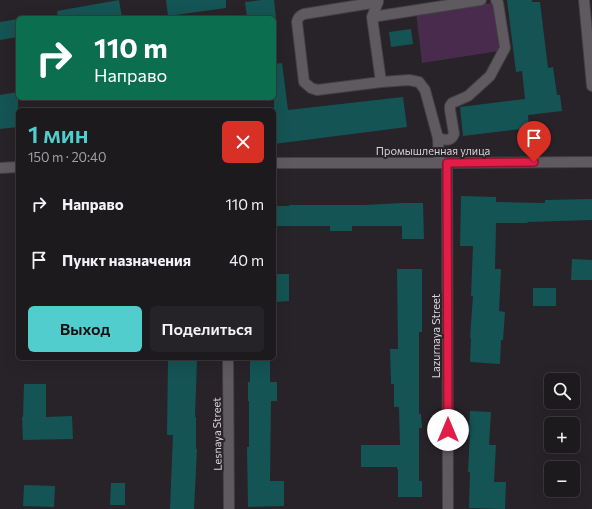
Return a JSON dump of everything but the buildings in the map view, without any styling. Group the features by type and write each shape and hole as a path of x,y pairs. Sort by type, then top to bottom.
{"street":[{"path":"372,17 481,0"},
{"path":"438,138 448,140 453,137 454,134 450,106 452,103 468,96 490,76 505,48 498,3 496,0"},
{"path":"584,0 590,38 592,86"},
{"path":"378,1 372,17 381,82 317,90 311,88 304,82 296,22 300,15 378,1"},
{"name":"Lazurnaya Street","path":"381,82 408,80 419,82 425,90 443,163 448,509"},
{"name":"Промышленная улица","path":"276,163 592,162"},
{"path":"0,168 16,167"},
{"name":"Lesnaya Street","path":"228,360 229,509"}],"shaded area":[{"path":"493,3 499,51 422,63 416,12"}],"route":[{"path":"448,430 447,163 534,162"}]}
